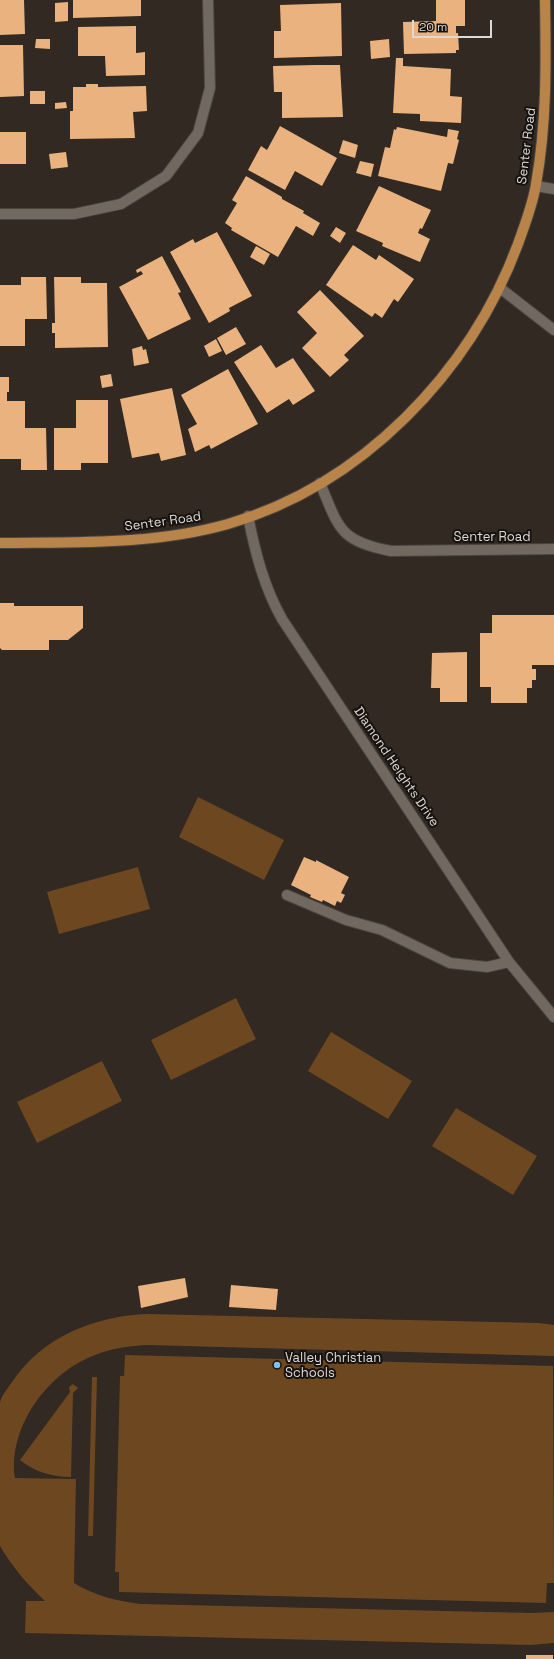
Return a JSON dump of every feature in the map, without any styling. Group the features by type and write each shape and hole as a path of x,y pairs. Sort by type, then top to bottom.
{"main road":[{"name":"Senter Road","path":"0,543 91,542 162,537 212,528 290,500 320,483 369,450 393,429 427,394 457,357 486,314 500,288 523,230 536,186 545,122 545,0"}],"street":[{"path":"0,214 74,214 121,204 166,176 198,133 210,88 208,0"},
{"path":"536,186 554,189"},
{"path":"500,288 554,330"},
{"name":"Senter Road","path":"320,483 336,522 341,530 351,537 375,548 391,551 554,549"},
{"name":"Diamond Heights Drive","path":"248,516 261,570 274,605 510,962 554,1017"},
{"path":"287,895 346,920 382,930 450,963 487,967 510,962"}],"shaded area":[{"path":"198,797 284,840 264,880 179,837"},
{"path":"138,867 150,909 59,934 47,892"},
{"path":"236,998 256,1039 171,1080 151,1040"},
{"path":"331,1032 412,1081 388,1119 308,1071"},
{"path":"102,1061 122,1101 37,1143 17,1102"},
{"path":"456,1108 537,1156 513,1195 432,1146"},
{"path":"148,1314 539,1323 554,1325 554,1356 147,1345 117,1348 88,1358 57,1378 44,1391 24,1424 17,1441 14,1460 15,1478 76,1479 74,1583 82,1588 106,1597 141,1604 532,1613 554,1612 554,1643 531,1645 25,1633 26,1601 45,1601 21,1575 0,1546 1,1400 7,1389 25,1366 39,1352 55,1341 90,1324 109,1319"},
{"path":"125,1355 553,1366 554,1583 547,1583 546,1603 119,1592 119,1572 115,1572 120,1376 124,1376"},
{"path":"92,1377 97,1377 93,1536 88,1536"},
{"path":"73,1384 78,1388 73,1393 71,1477 57,1476 38,1471 20,1460 70,1392 69,1387"}],"building":[{"path":"0,0 24,0 25,34 0,35"},
{"path":"73,0 141,0 141,16 73,18"},
{"path":"436,0 465,0 465,26 456,26 459,50 456,50 456,53 404,54 403,22 436,21"},
{"path":"68,2 68,21 55,22 55,3"},
{"path":"341,3 342,56 274,58 274,31 281,31 280,5"},
{"path":"136,26 136,53 145,52 145,75 106,76 105,56 78,56 78,27"},
{"path":"36,39 50,39 50,49 35,48"},
{"path":"389,39 390,57 371,59 370,41"},
{"path":"0,45 23,45 24,96 0,97"},
{"path":"396,58 403,58 403,66 451,69 450,96 462,97 461,123 420,121 420,114 393,113"},
{"path":"340,65 343,117 282,118 282,92 274,92 273,66"},
{"path":"86,84 98,84 98,87 146,86 147,111 133,112 135,138 70,139 70,111 73,111 73,87 86,87"},
{"path":"30,91 45,91 45,104 30,104"},
{"path":"66,102 67,108 55,109 55,103"},
{"path":"280,126 337,158 322,186 295,171 285,190 248,170 261,146 267,150"},
{"path":"397,127 447,137 448,129 459,131 457,139 459,140 453,164 448,163 441,191 378,176 385,147 390,148 394,129 396,130"},
{"path":"0,132 26,132 26,164 0,164"},
{"path":"343,140 358,145 355,158 339,153"},
{"path":"66,152 68,167 51,169 49,154"},
{"path":"360,161 374,164 371,177 356,173"},
{"path":"246,176 282,197 282,199 304,211 303,213 320,223 313,236 296,226 278,257 231,230 232,228 225,223 237,203 232,200"},
{"path":"379,186 431,210 422,229 420,228 418,233 430,239 420,262 382,246 383,243 356,231"},
{"path":"336,227 346,233 340,243 330,236"},
{"path":"217,232 252,296 229,308 230,311 209,323 170,252 193,239 195,243"},
{"path":"353,245 376,260 379,255 414,279 398,302 394,299 382,318 375,313 372,317 326,285"},
{"path":"256,246 270,254 264,265 250,257"},
{"path":"162,256 181,292 178,293 191,319 148,340 119,287 143,274 141,271 137,273 136,270"},
{"path":"21,277 46,277 47,319 25,319 25,346 0,346 0,285 21,285"},
{"path":"54,277 81,277 81,283 107,283 108,347 55,348 55,333 52,333 52,323 55,323"},
{"path":"320,290 364,336 344,355 349,360 330,377 302,348 317,333 297,312"},
{"path":"236,327 246,344 226,355 217,338"},
{"path":"216,339 222,351 209,357 204,346"},
{"path":"261,345 276,368 293,358 315,391 293,405 289,399 267,413 234,362"},
{"path":"142,346 143,350 146,349 149,363 134,366 132,349"},
{"path":"228,369 258,424 211,449 209,445 195,452 188,429 197,424 181,395"},
{"path":"111,374 113,386 102,388 100,376"},
{"path":"0,377 9,377 9,392 7,392 7,401 25,401 25,428 46,428 47,470 21,470 21,459 0,459"},
{"path":"172,388 186,455 161,461 159,453 132,458 120,399"},
{"path":"76,400 108,400 108,463 81,463 81,470 54,470 54,428 76,428"},
{"path":"0,603 14,603 14,606 83,606 83,628 68,640 49,640 49,650 2,650 0,648"},
{"path":"492,615 554,615 554,665 532,665 532,669 536,669 536,680 532,680 532,688 527,688 527,703 491,703 491,687 480,687 480,633 492,633"},
{"path":"467,652 467,702 440,702 440,688 431,688 432,653"},
{"path":"304,857 316,862 316,860 349,877 341,893 345,895 341,903 337,901 335,906 323,900 322,902 310,897 311,895 291,885"},
{"path":"185,1278 188,1297 141,1308 138,1286"},
{"path":"231,1285 278,1289 276,1310 229,1307"},
{"path":"526,1655 553,1655 553,1659 526,1659"}],"place":[{"name":"Valley Christian Schools","path":"277,1365"}]}
